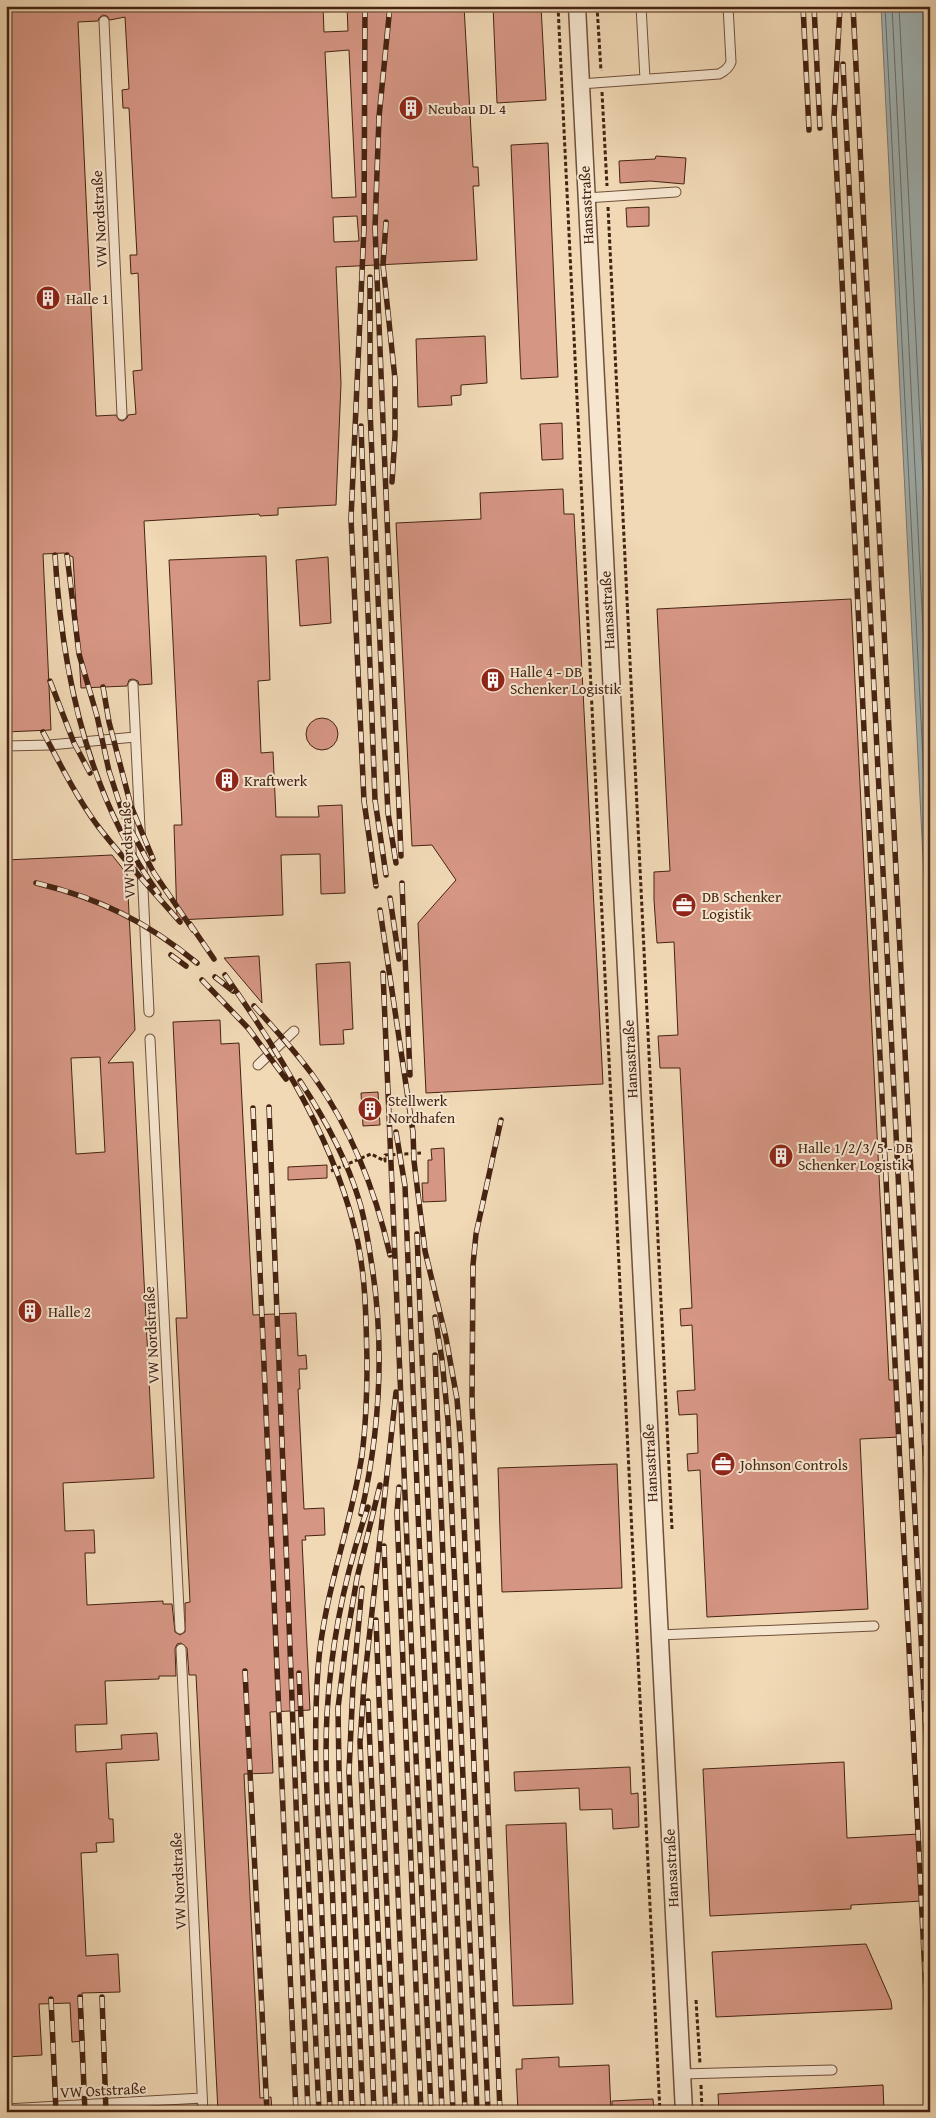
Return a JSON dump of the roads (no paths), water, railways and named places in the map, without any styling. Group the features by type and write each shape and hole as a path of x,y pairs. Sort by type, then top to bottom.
{"street":[{"name":"Hansastraße","path":"576,6 684,2112"}],"lane":[{"path":"641,6 644,79"},
{"path":"580,84 719,74 724,72 731,62 728,6"},
{"name":"VW Nordstraße","path":"104,21 122,415"},
{"path":"586,198 676,192"},
{"name":"VW Nordstraße","path":"133,686 149,1012"},
{"path":"6,746 50,745 135,737"},
{"path":"258,1065 294,1031"},
{"name":"VW Nordstraße","path":"150,1039 180,1629"},
{"path":"659,1635 874,1626"},
{"name":"VW Nordstraße","path":"181,1649 202,2112"},
{"path":"682,2074 832,2070"},
{"name":"VW Oststraße","path":"6,2109 202,2098"}],"water":[{"path":"881,6 930,6 930,1000"}],"railway":[{"path":"365,6 364,228 351,519 364,801 376,886"},
{"path":"390,6 379,117 375,228 401,856"},
{"path":"803,6 809,130"},
{"path":"814,6 820,128"},
{"path":"840,6 834,117 930,2077"},
{"path":"853,6 930,1554"},
{"path":"843,64 930,1819"},
{"path":"386,222 383,265 395,379 395,436 392,482"},
{"path":"370,277 370,410 384,736 388,813 396,863"},
{"path":"361,426 375,800 386,875"},
{"path":"55,555 64,645 83,733 114,817 134,856 159,894"},
{"path":"67,555 79,654 97,716 109,771 124,817 154,873 193,930"},
{"path":"50,681 74,743 90,773"},
{"path":"103,687 109,722 131,806 153,859"},
{"path":"43,732 89,814 127,862 180,922"},
{"path":"36,883 81,896 121,913 160,935 197,963"},
{"path":"402,883 410,1075"},
{"path":"390,898 399,959"},
{"path":"380,910 413,1132 414,1161 425,1251 446,1338 457,1399 461,1447 488,2112"},
{"path":"190,924 214,959"},
{"path":"171,955 186,966"},
{"path":"383,973 431,2112"},
{"path":"225,975 287,1070 322,1136 349,1207 361,1258 364,1287 367,1373 362,1455 325,1615 318,1669 317,1795 330,2112"},
{"path":"215,977 233,991"},
{"path":"202,980 248,1028 286,1079"},
{"path":"254,1006 314,1077 340,1118 370,1185 390,1255"},
{"path":"300,1081 326,1124 354,1184 363,1215 371,1260 378,1323 378,1387 373,1451 361,1514"},
{"path":"269,1107 308,2112"},
{"path":"253,1108 296,2112"},
{"path":"500,2112 472,1402 473,1265 476,1234 501,1120"},
{"path":"396,1132 405,1186 442,2112"},
{"path":"417,1234 453,2112"},
{"path":"435,1317 442,1360 448,1420 477,2112"},
{"path":"435,1355 465,2112"},
{"path":"374,2112 360,1742 364,1685 396,1392"},
{"path":"352,2112 338,1708 346,1642 357,1578 380,1485"},
{"path":"399,1487 397,1513 421,2112"},
{"path":"341,2112 326,1777 326,1735 329,1687 340,1609 352,1558 368,1507"},
{"path":"384,1546 407,2112"},
{"path":"362,1588 353,1685 349,1772 363,2112"},
{"path":"376,1620 395,2112"},
{"path":"245,1671 267,2112"},
{"path":"299,1673 319,2112"},
{"path":"368,1701 386,2112"},
{"path":"80,1997 85,2112"},
{"path":"102,1997 106,2112"},
{"path":"51,1999 56,2112"}],"place":[{"name":"Neubau DL 4","path":"411,108"},
{"name":"Halle 1","path":"48,298"},
{"name":"Halle 4 - DB Schenker Logistik","path":"493,680"},
{"name":"Kraftwerk","path":"227,780"},
{"name":"DB Schenker Logistik","path":"684,905"},
{"name":"Stellwerk Nordhafen","path":"370,1109"},
{"name":"Halle 1/2/3/5 - DB Schenker Logistik","path":"781,1156"},
{"name":"Halle 2","path":"30,1311"},
{"name":"Johnson Controls","path":"723,1464"}]}
